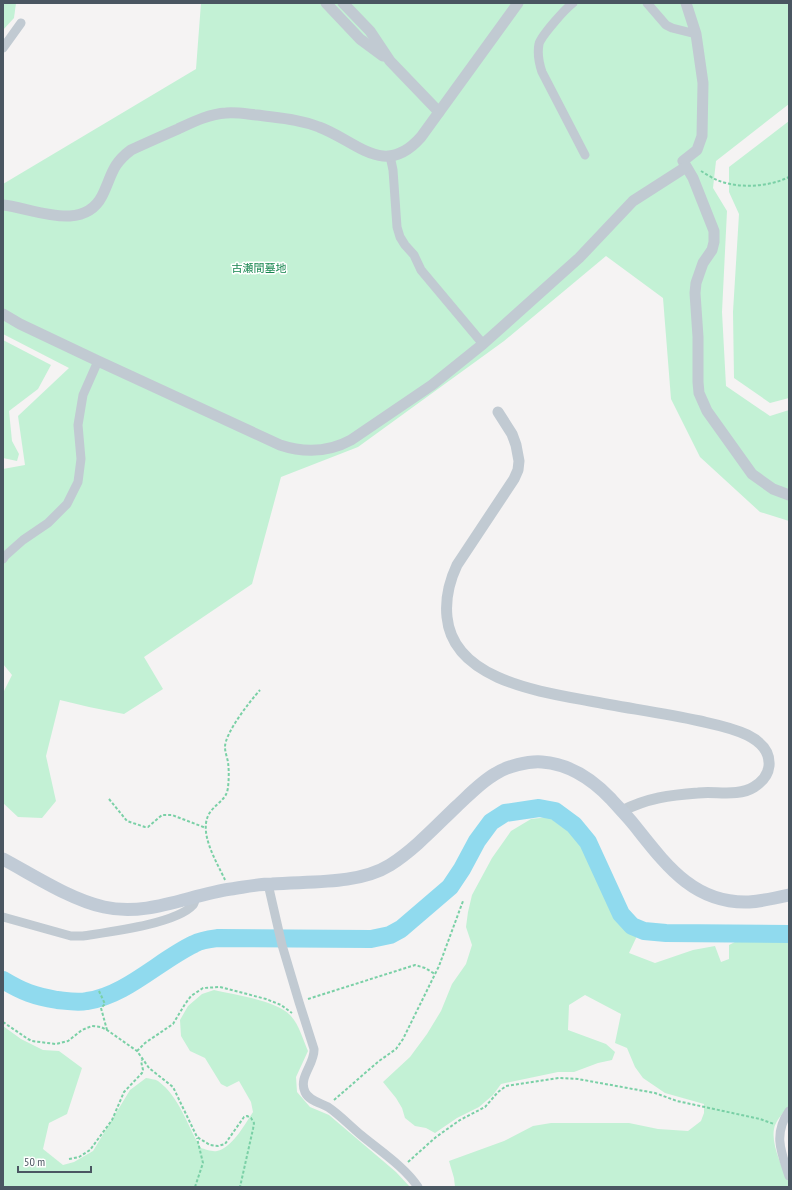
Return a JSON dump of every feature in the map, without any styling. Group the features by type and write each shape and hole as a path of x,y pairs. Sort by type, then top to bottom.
{"main road":[{"path":"3,859 74,897 91,904 105,908 130,910 146,909 227,889 268,884 337,880 360,876 384,869 410,850 471,792 496,773 519,765 541,762 558,764 574,770 595,783 622,811 664,863 686,883 698,891 727,900 748,902 767,900 789,895"}],"street":[{"path":"326,3 360,39 390,61 439,112"},
{"path":"344,3 370,31 390,61"},
{"path":"3,205 61,216 79,215 86,212 98,203 112,171 123,156 130,150 214,114 228,113 289,119 319,127 341,137 372,155 390,156 400,154 414,145 518,3"},
{"path":"573,3 551,26 539,43 538,59 542,72 585,155"},
{"path":"647,3 666,25 696,34"},
{"path":"686,3 696,34 703,83 702,136 697,150 683,161 692,178 714,231 712,250 703,263 696,283 695,293 699,393 710,417 752,474 773,489 789,495"},
{"path":"3,48 21,23"},
{"path":"390,156 397,227 400,237 414,255 421,270 483,344"},
{"path":"3,314 20,324 98,362 280,446 293,450 329,449 341,446 352,440 432,385 483,344 579,258 633,201 686,167"},
{"path":"3,559 23,540 48,523 66,504 78,482 81,459 78,425 83,395 98,362"},
{"path":"498,412 512,434 520,461 514,479 457,565 451,578 447,593 447,624 450,634 460,650 485,671 513,684 546,693 699,721 742,732 757,740 770,758 768,774 762,781 747,791 699,793 653,798 622,811"},
{"path":"268,884 282,945 314,1049 314,1055 304,1076 305,1093 311,1099 328,1107 401,1168 418,1187"},
{"path":"3,917 71,936 82,936 158,922 182,913 194,904 196,896"},
{"path":"789,1111 780,1126 780,1143 789,1176"}],"path":[{"path":"701,171 718,181 746,186 762,185 782,181 789,177"},
{"path":"227,889 208,842 206,828 207,818 226,796 228,787 228,762 225,747 227,736 251,700 260,690"},
{"path":"109,799 127,821 145,827 148,827 162,815 172,815 206,828"},
{"path":"328,1107 379,1061 396,1048 403,1039 446,950 463,902"},
{"path":"299,1002 410,966 420,966 435,974"},
{"path":"137,1051 145,1043 173,1024 191,996 203,988 210,986 220,987 266,999 289,1009 299,1020 306,1022"},
{"path":"99,991 105,1004 102,1008 107,1030"},
{"path":"3,1022 32,1041 56,1044 68,1041 82,1030 92,1026 101,1027 137,1051 149,1068 173,1088 197,1137 203,1163 195,1187"},
{"path":"70,1159 79,1157 90,1150 112,1120 124,1092 142,1073 142,1059"},
{"path":"401,1168 436,1137 460,1120 485,1107 498,1092 506,1086 559,1078 568,1078 655,1093 677,1101 780,1126"},
{"path":"197,1137 210,1145 222,1146 228,1142 244,1117 247,1116 251,1118 254,1123 240,1187"}],"green space":[{"path":"3,3 16,3 14,18 3,30"},
{"name":"古瀬間墓地","path":"201,3 789,3 789,104 716,161 713,188 727,211 722,312 726,386 770,416 789,410 789,521 760,512 700,457 671,399 663,298 606,256 504,341 358,447 281,477 252,584 144,657 163,689 124,714 60,700 46,756 56,801 42,818 18,817 3,803 3,693 12,675 3,664 3,469 25,465 18,416 69,368 3,334 3,184 196,69"},
{"path":"789,121 789,398 770,403 734,378 733,312 739,214 729,192 729,167"},
{"path":"3,340 51,365 38,389 9,411 12,441 19,454 17,461 3,458"},
{"path":"549,817 562,827 568,827 586,850 616,913 637,936 629,953 655,963 693,950 715,946 721,962 729,959 729,945 741,939 789,939 789,1106 776,1123 774,1129 774,1142 789,1183 789,1187 455,1187 449,1161 504,1141 533,1126 551,1123 629,1123 658,1129 688,1131 701,1121 704,1113 704,1104 665,1093 643,1078 635,1067 627,1048 615,1043 621,1014 585,995 569,1005 568,1030 606,1044 615,1052 612,1060 598,1063 574,1072 558,1072 501,1084 493,1095 479,1107 457,1118 435,1133 426,1128 415,1126 405,1118 402,1108 396,1098 383,1082 410,1057 427,1034 441,1011 452,984 466,964 472,945 466,927 472,895 492,858 511,831 531,819"},
{"path":"214,990 275,1005 290,1015 298,1027 308,1051 296,1077 297,1092 310,1107 329,1115 396,1172 410,1187 3,1187 3,1026 21,1039 43,1050 59,1051 82,1068 67,1114 49,1123 43,1149 63,1165 74,1162 93,1151 130,1090 146,1078 158,1081 172,1095 178,1103 201,1148 217,1151 223,1149 233,1141 253,1112 251,1102 239,1081 227,1087 221,1084 205,1058 190,1051 181,1036 180,1020 188,1006 202,994"}],"waterway":[{"path":"3,980 23,991 42,997 83,1002 101,998 129,985 181,951 206,940 218,938 371,939 390,935 401,929 450,887 462,869 477,841 491,822 505,813 539,808 555,811 574,825 588,842 621,914 632,926 644,931 666,933 789,934"}]}
